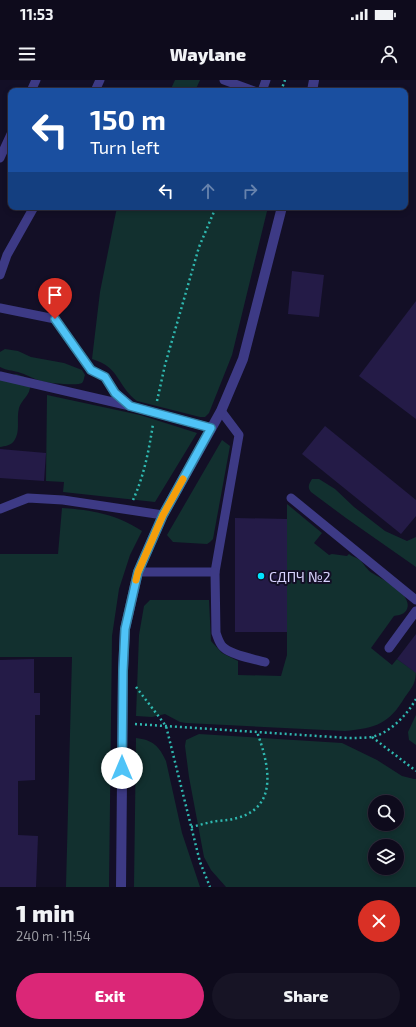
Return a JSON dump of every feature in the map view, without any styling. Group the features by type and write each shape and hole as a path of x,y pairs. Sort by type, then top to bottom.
{"street":[{"path":"121,887 123,671 125,629 138,572 163,515 221,411 243,359 281,210"}],"lane":[{"path":"224,80 246,88"},
{"path":"0,158 8,141"},
{"path":"0,275 7,255 32,210"},
{"path":"0,308 55,319 91,370 105,377 115,393 130,406"},
{"path":"0,376 130,406 211,428"},
{"path":"221,411 239,435 215,572 216,633 219,642 224,648 265,662"},
{"path":"0,509 28,498 63,500 163,515"},
{"path":"291,498 416,600"},
{"path":"138,572 215,572"},
{"path":"389,648 416,611"}],"path":[{"path":"128,510 138,488 146,464 154,412 165,365 186,291 199,247 215,210"},
{"path":"123,671 166,726 200,862 210,887"},
{"path":"123,723 348,738 372,737 394,726 412,706 416,699"},
{"path":"191,827 218,820 236,819 250,813 262,804 267,787 266,766 263,748 257,732"},
{"path":"372,737 416,771"}],"green space":[{"path":"175,80 200,80 196,88 171,88"},
{"path":"117,210 267,210 232,355 209,413 205,417 137,401 130,395 108,367 101,362 92,359 100,292"},
{"path":"5,349 18,351 31,357 64,363 82,370 85,375 83,381 79,384 44,382 21,373 7,370 0,367 0,352"},
{"path":"16,374 25,377 30,385 30,389 19,408 18,429 14,441 7,446 0,447 0,380"},
{"path":"47,395 140,415 197,433 155,502 63,492 64,482 46,481"},
{"path":"222,440 230,446 213,539 207,544 173,542 167,535"},
{"path":"312,479 319,479 335,489 354,507 385,531 407,541 416,537 416,567 311,492 309,486"},
{"path":"287,504 322,533 314,543 329,555 347,556 349,554 359,559 370,572 396,588 408,603 406,611 402,614 394,616 371,648 392,665 397,659 414,671 416,669 414,684 399,706 387,719 381,723 365,728 345,731 186,723 180,722 165,714 152,717 136,716 139,635 144,606 150,600 209,600 211,641 222,653 238,661 238,675 281,676 287,655"},
{"path":"62,508 104,514 132,525 142,531 130,555 119,589 112,636 109,887 66,887 72,657 0,657 0,554 58,554"},
{"path":"416,715 416,745 409,740 408,732"},
{"path":"199,734 342,743 377,760 402,776 416,779 416,887 226,887 211,870 204,857 189,777 185,746 186,740"},
{"path":"136,738 147,740 155,745 161,751 166,761 182,833 200,887 134,887"}],"building":[{"path":"292,271 324,275 319,317 288,314"},
{"path":"416,301 416,419 359,376"},
{"path":"325,426 416,500 416,516 401,534 302,454"},
{"path":"0,449 46,453 44,481 0,478"},
{"name":"СДПЧ №2","path":"235,518 287,519 287,632 235,632"},
{"path":"416,634 416,673 397,659"},
{"path":"34,659 34,693 40,693 40,715 35,715 35,780 18,781 18,835 38,836 36,887 0,887 0,660"}],"slow traffic":[{"path":"136,580 138,572 163,515 183,479"}],"place":[{"name":"СДПЧ №2","path":"261,576"}],"route":[{"path":"55,319 91,370 105,377 115,393 130,406 211,428 163,515 138,572 125,629 122,768"}]}
